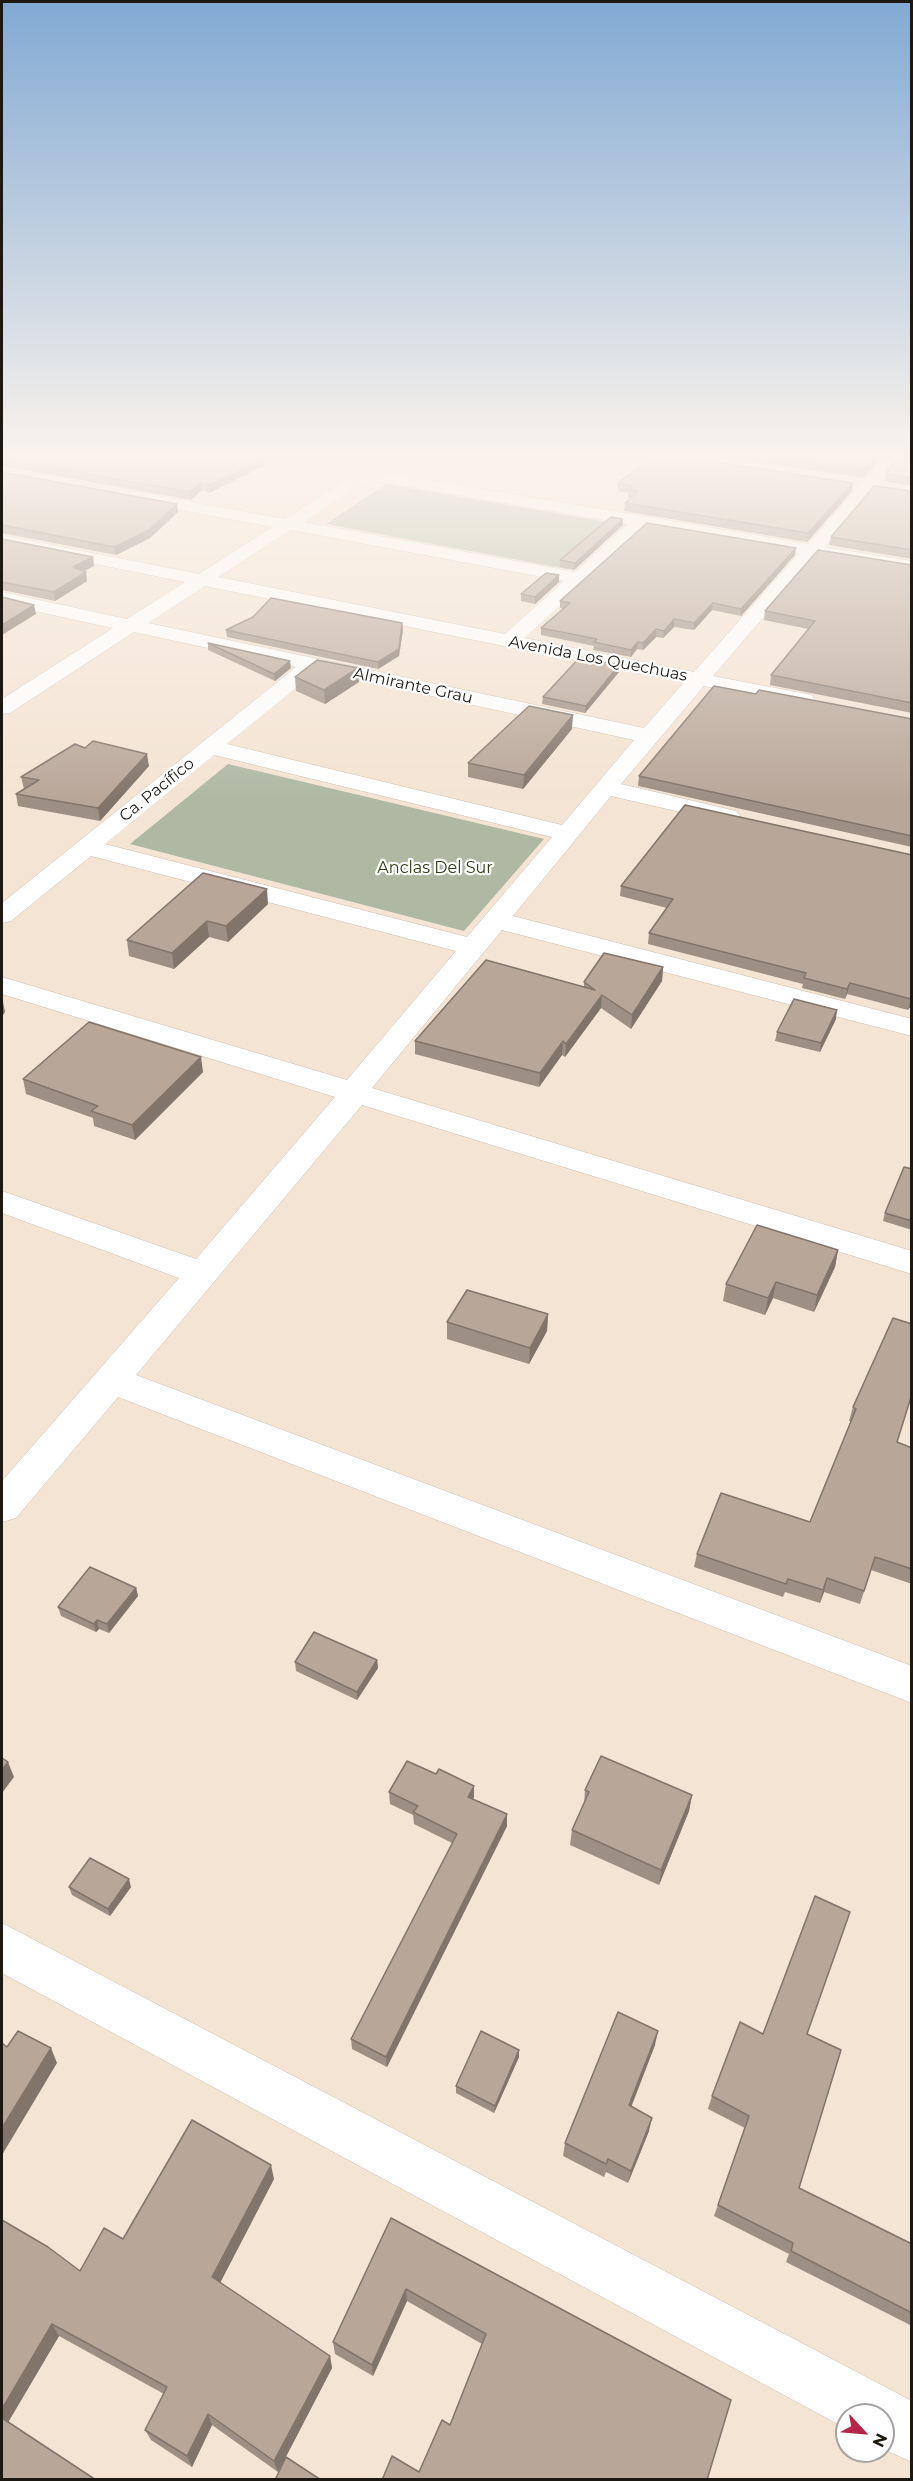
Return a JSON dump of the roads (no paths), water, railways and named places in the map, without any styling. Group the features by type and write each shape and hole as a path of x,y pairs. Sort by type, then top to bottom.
{"street":[{"name":"Avenida Los Quechuas","path":"150,570 829,705"},
{"path":"5,702 217,570"},
{"path":"535,570 579,578"},
{"path":"509,641 588,570"},
{"path":"4,1499 204,1274 346,1106 351,1093 649,736 701,679 793,570"},
{"name":"Almirante Grau","path":"2,598 649,736"},
{"name":"Ca. Pacífico","path":"2,915 313,664"},
{"path":"210,747 569,834"},
{"path":"606,788 751,821"},
{"path":"86,846 474,947"},
{"path":"496,920 912,1028"},
{"path":"2,985 912,1263"},
{"path":"2,1202 204,1274"},
{"path":"111,1380 912,1685"},
{"path":"2,1947 857,2403"},
{"path":"895,2424 912,2433"}],"park label":[{"name":"Anclas Del Sur","path":"435,868"}]}
